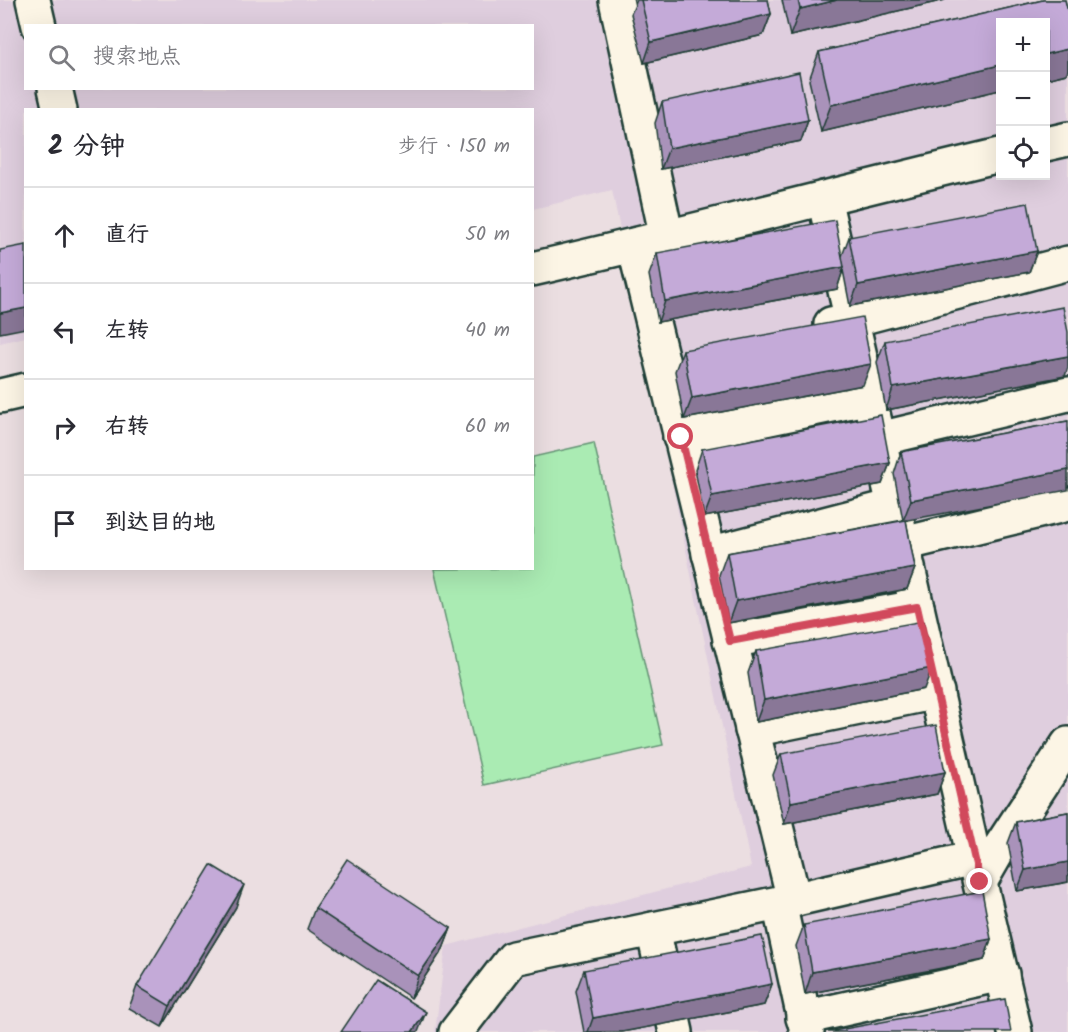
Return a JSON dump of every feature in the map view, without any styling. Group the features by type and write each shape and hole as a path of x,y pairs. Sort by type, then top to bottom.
{"street":[{"path":"33,0 39,24"},
{"path":"616,0 667,238"},
{"path":"55,90 59,108"},
{"path":"1050,143 1068,139"},
{"path":"534,269 667,238 996,156"},
{"path":"824,198 1016,1032"},
{"path":"634,245 752,730 787,902 805,1025 1002,974"},
{"path":"807,328 852,320 1068,263"},
{"path":"660,356 694,350"},
{"path":"0,396 24,390"},
{"path":"879,438 1068,394"},
{"path":"681,437 870,397"},
{"path":"903,544 1068,504"},
{"path":"709,554 894,506"},
{"path":"730,641 917,607"},
{"path":"752,730 937,692"},
{"path":"456,1032 513,958 787,902 977,870 999,849 1068,744"},
{"path":"653,929 676,1032"}],"shaded area":[{"path":"0,0 1068,0 1068,1032 435,1032 446,946 751,867 612,190 534,209 534,108 24,108 24,337 0,343"}],"green space":[{"path":"594,443 663,745 484,785 434,570 534,570 534,457"}],"building":[{"path":"641,0 768,0 771,14 651,42"},
{"path":"798,0 837,0 800,9"},
{"path":"1043,0 1065,0 1068,12 1068,49 1050,53 1050,18 996,18 996,66 831,105 819,52"},
{"path":"799,72 808,120 669,148 662,102"},
{"path":"1028,203 1037,251 858,285 849,237"},
{"path":"835,220 844,267 665,301 657,253"},
{"path":"24,245 24,308 0,313 0,250"},
{"path":"1063,307 1068,332 1068,356 893,388 885,341"},
{"path":"862,317 871,364 692,398 683,350"},
{"path":"881,415 890,463 712,496 702,449"},
{"path":"1068,421 1068,470 911,500 901,452"},
{"path":"906,520 915,568 736,601 727,553"},
{"path":"923,621 932,668 764,700 756,651"},
{"path":"936,725 945,772 791,802 781,754"},
{"path":"1068,812 1068,862 1025,870 1016,822"},
{"path":"347,859 451,928 418,976 315,908"},
{"path":"211,865 244,885 170,1006 137,986"},
{"path":"982,891 991,939 812,972 804,925"},
{"path":"762,936 772,984 593,1018 584,970"},
{"path":"376,980 426,1012 412,1032 341,1032"},
{"path":"1005,999 1011,1032 828,1032"}],"route":[{"path":"681,437 730,641 917,607 980,882"}]}
